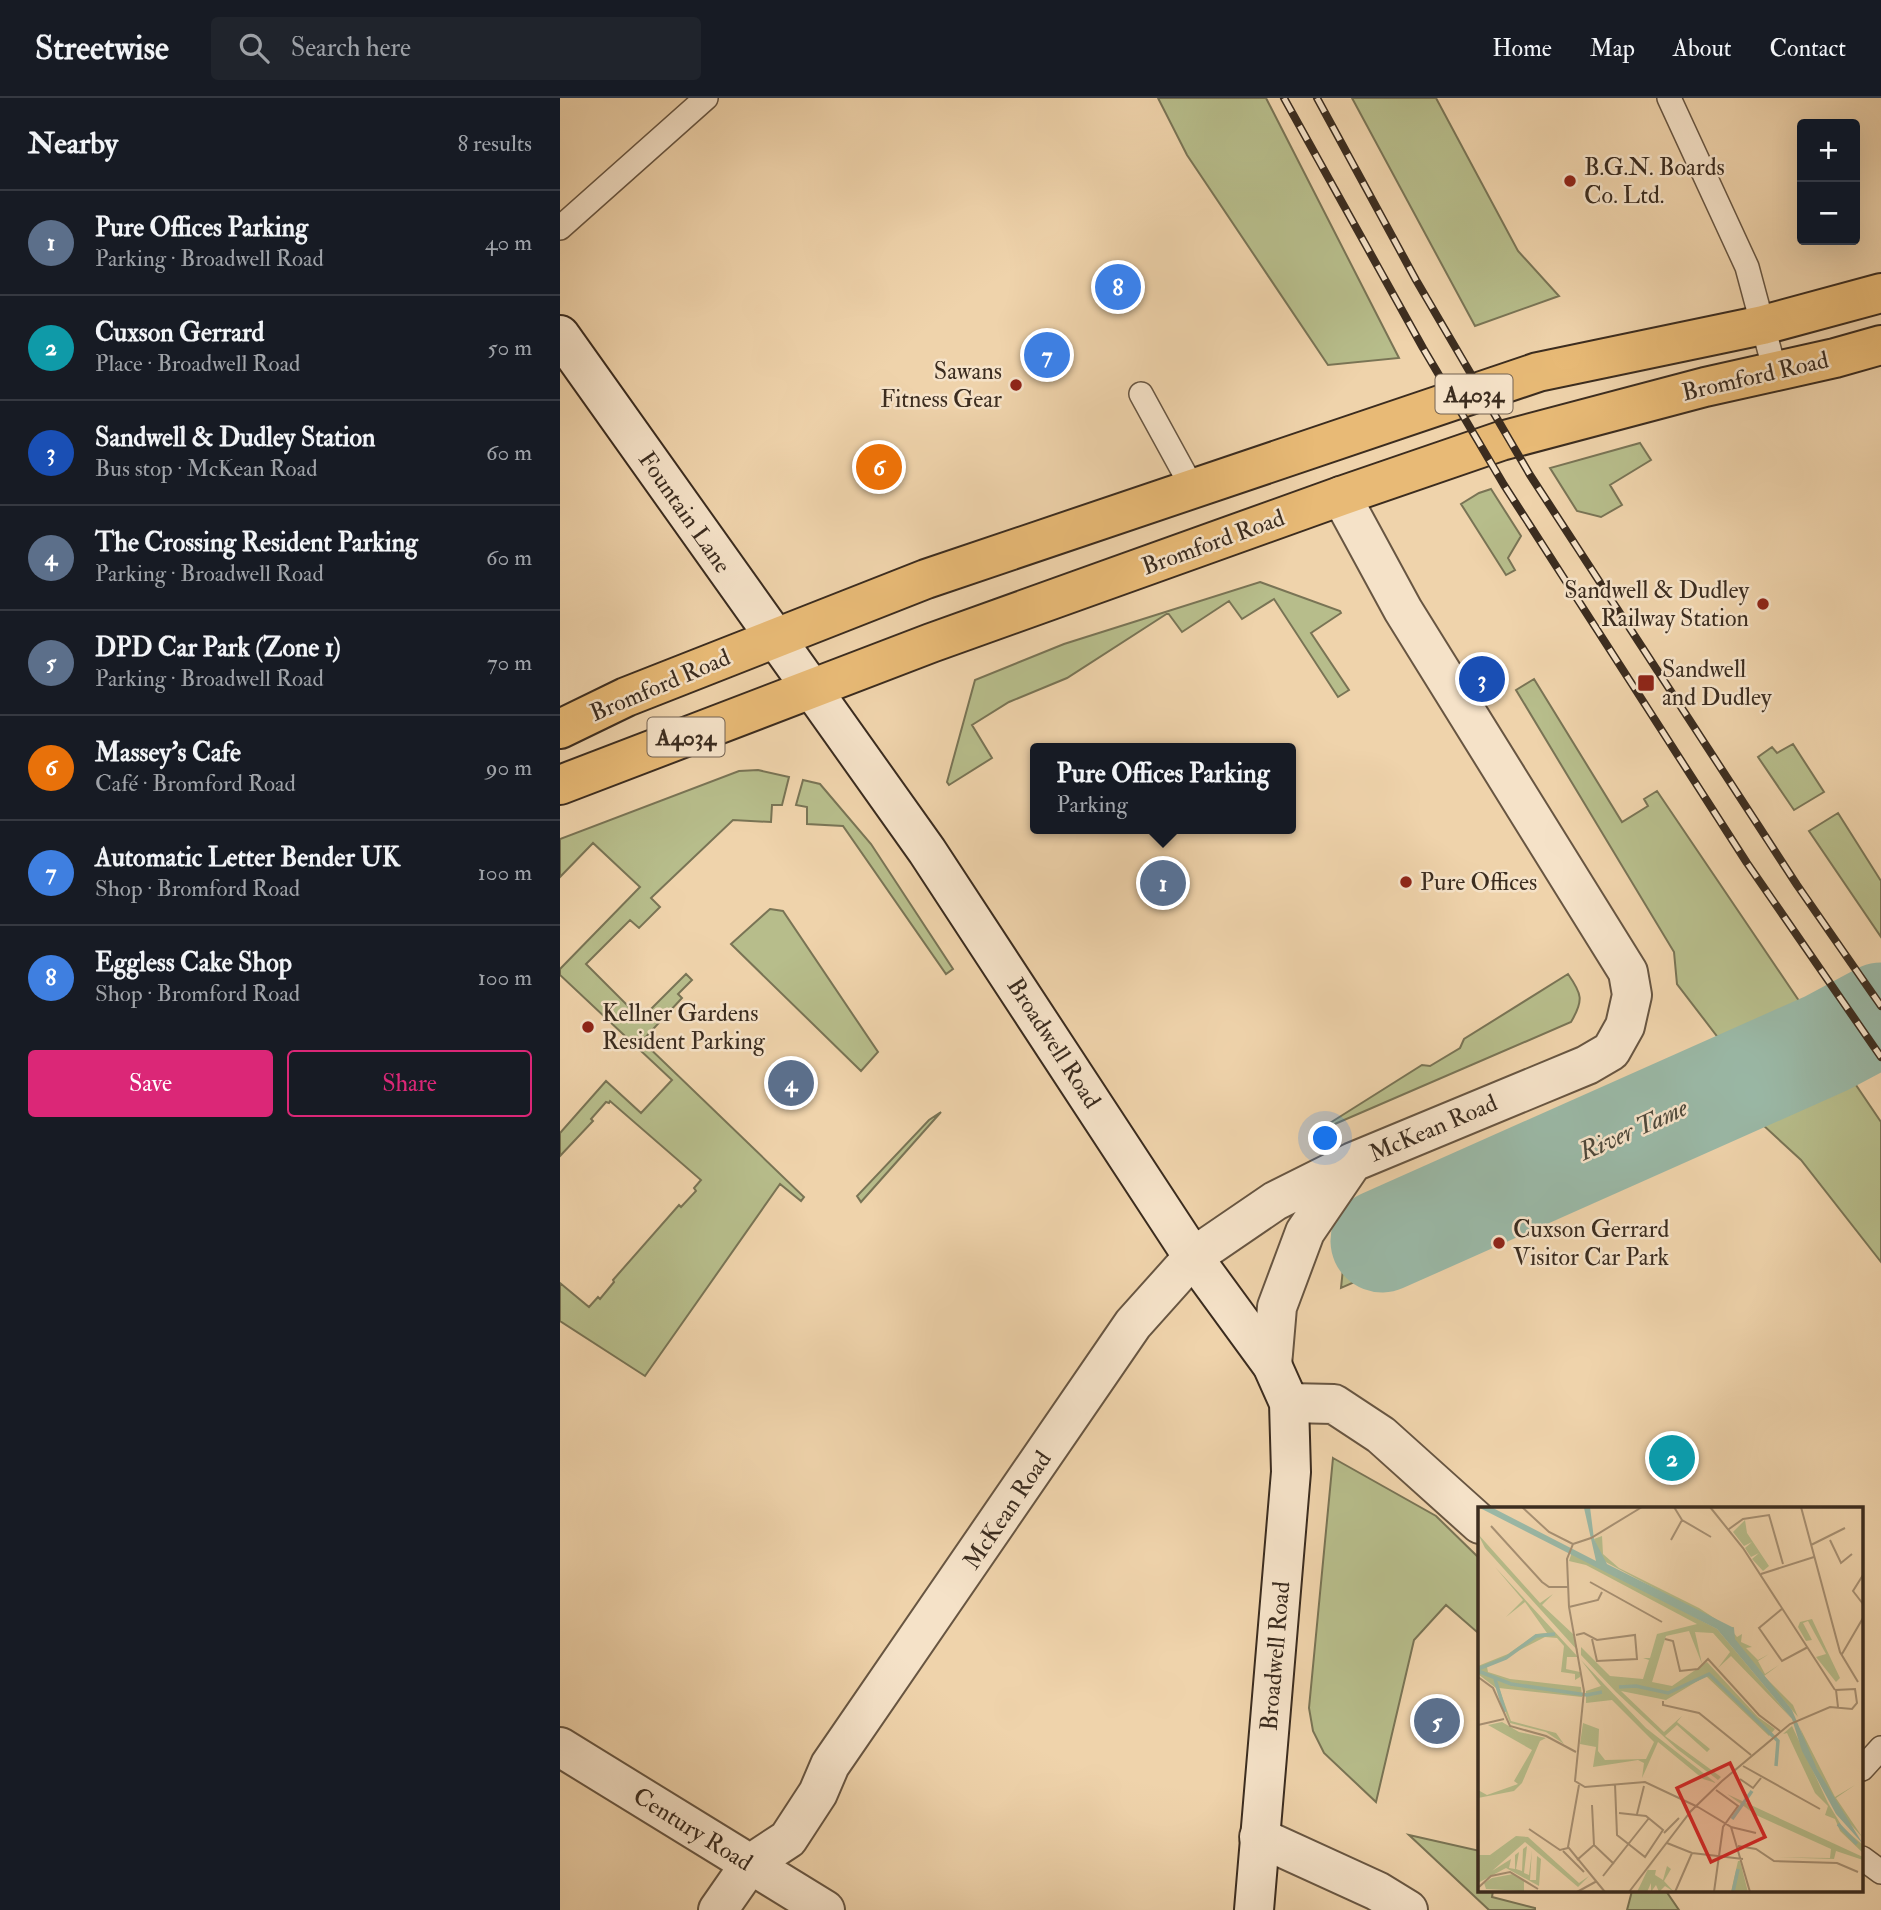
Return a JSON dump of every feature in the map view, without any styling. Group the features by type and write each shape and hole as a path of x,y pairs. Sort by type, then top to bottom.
{"main road":[{"name":"Bromford Road","path":"560,729 626,696 926,579 1538,372 1763,325 1881,293"},
{"path":"1837,306 1873,322 1881,320"},
{"name":"Bromford Road","path":"560,785 931,643 1341,496 1545,428 1881,345"},
{"path":"1183,492 1211,510 1310,477 1341,496"}],"street":[{"name":"Fountain Lane","path":"560,335 812,688"},
{"name":"McKean Road","path":"718,1910 750,1864 788,1839 818,1793 830,1765 1133,1324 1194,1257 1275,1201 1353,1162 1587,1065 1611,1051 1625,1026 1632,995 1628,972 1403,610 1341,496"},
{"name":"Broadwell Road","path":"812,688 927,851 1194,1257 1272,1365 1289,1403 1290,1472 1254,1910"},
{"path":"1272,1365 1277,1307 1305,1232 1353,1162"},
{"path":"1289,1403 1334,1404 1381,1435 1478,1522"},
{"name":"Century Road","path":"560,1747 825,1910"},
{"path":"1259,1837 1377,1891 1408,1910"}],"lane":[{"path":"560,228 706,98"},
{"path":"1669,98 1747,267 1775,371"},
{"path":"1141,394 1183,492"},
{"path":"1864,1767 1881,1748"},
{"path":"1864,1859 1881,1872"}],"green space":[{"path":"1158,98 1266,98 1399,358 1328,365 1187,155"},
{"path":"1352,98 1436,98 1518,251 1559,296 1475,326"},
{"path":"1640,443 1651,460 1610,485 1622,505 1601,517 1577,511 1550,468"},
{"path":"1491,489 1521,536 1508,558 1515,570 1506,575 1461,504"},
{"path":"1260,582 1340,611 1341,613 1311,633 1349,690 1338,697 1274,599 1242,619 1229,601 1182,632 1168,613 1067,678 1009,702 972,725 992,758 949,785 947,782 975,680 1064,644"},
{"path":"1534,679 1622,822 1648,806 1644,799 1657,791 1881,1122 1881,1262 1801,1160 1763,1125 1729,1052 1677,984 1674,952 1516,690"},
{"path":"1793,744 1824,792 1794,810 1758,757 1772,747 1777,753"},
{"path":"758,770 789,777 782,805 772,805 771,822 733,820 651,898 660,907 639,928 630,920 586,964 641,1019 686,974 692,980 678,994 682,998 642,1041 804,1197 801,1201 780,1184 645,1376 560,1321 560,1283 589,1307 598,1297 600,1299 613,1280 679,1205 681,1207 696,1191 694,1188 701,1180 610,1101 606,1102 591,1119 593,1121 560,1156 560,1133 606,1081 641,1113 672,1080 560,975 560,969 640,887 593,843 560,877 560,839 739,771"},
{"path":"803,780 820,784 871,844 953,969 946,974 843,826 807,824 807,807 796,805"},
{"path":"1838,813 1881,881 1881,937 1809,831"},
{"path":"770,909 783,911 878,1052 861,1071 731,944"},
{"path":"1568,974 1580,997 1571,1022 1314,1133 1422,1065 1430,1066 1460,1048 1464,1039"},
{"path":"1686,1071 1709,1126 1341,1288 1346,1240 1354,1227 1372,1213"},
{"path":"941,1112 861,1202 857,1196 929,1120"},
{"path":"1333,1458 1436,1516 1478,1557 1478,1631 1446,1605 1414,1640 1376,1802 1324,1753 1313,1731 1309,1708"},
{"path":"1409,1835 1478,1851 1478,1892 1493,1892 1492,1897 1535,1908 1489,1910"},
{"path":"1632,1892 1667,1892 1679,1910 1627,1910"}],"waterway":[{"name":"River Tame","path":"1382,1241 1827,1043 1881,1014"}],"railway":[{"path":"1284,98 1423,348 1504,485 1747,863 1881,1057"},
{"path":"1317,98 1416,280 1530,475 1797,885 1881,1006"}],"place":[{"name":"B.G.N. Boards Co. Ltd.","path":"1570,181"},
{"name":"Eggless Cake Shop","path":"1118,287"},
{"name":"Automatic Letter Bender UK","path":"1047,355"},
{"name":"Sawans Fitness Gear","path":"1016,385"},
{"name":"Massey's Cafe","path":"879,467"},
{"name":"Sandwell & Dudley Railway Station","path":"1763,604"},
{"name":"Sandwell & Dudley Station","path":"1482,679"},
{"name":"Sandwell and Dudley","path":"1646,683"},
{"name":"Pure Offices","path":"1406,882"},
{"name":"Pure Offices Parking","path":"1163,883"},
{"name":"Kellner Gardens Resident Parking","path":"588,1027"},
{"name":"The Crossing Resident Parking","path":"791,1083"},
{"name":"Cuxson Gerrard Visitor Car Park","path":"1499,1243"},
{"name":"Cuxson Gerrard","path":"1672,1458"},
{"name":"DPD Car Park (Zone 1)","path":"1437,1721"}]}
